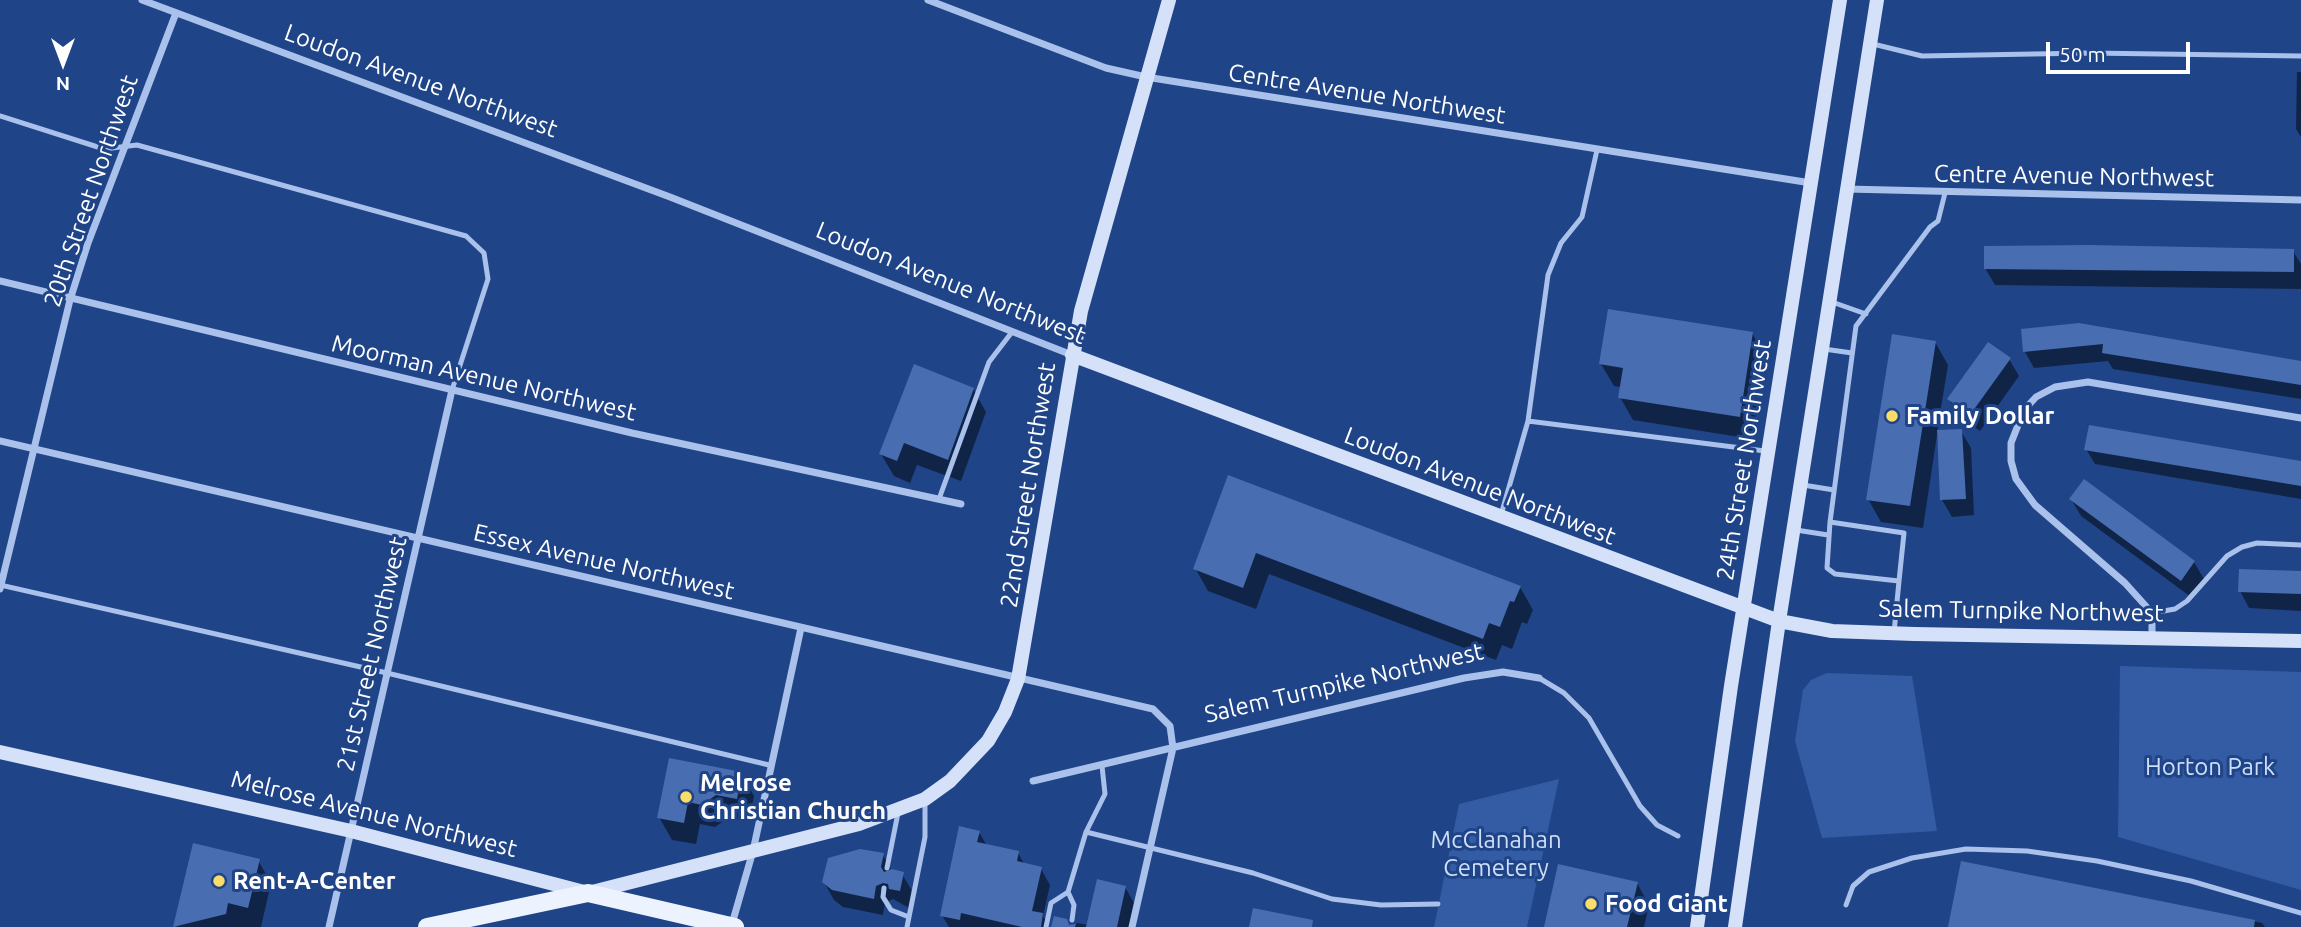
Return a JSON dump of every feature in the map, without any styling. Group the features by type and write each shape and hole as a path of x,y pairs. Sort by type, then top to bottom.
{"main road":[{"name":"Melrose Avenue Northwest","path":"588,893 733,927"},
{"path":"427,927 588,893"}],"street":[{"name":"Loudon Avenue Northwest","path":"142,0 670,197 1012,332 1743,610"},
{"name":"Centre Avenue Northwest","path":"928,0 1106,68 1146,78 1811,183"},
{"name":"22nd Street Northwest","path":"753,851 859,824 925,799 957,775 988,741 1005,712 1018,679 1081,311 1169,0"},
{"name":"24th Street Northwest","path":"1697,927 1743,610 1840,0"},
{"path":"1735,927 1779,621 1877,0"},
{"name":"20th Street Northwest","path":"0,587 70,300 88,243 176,13"},
{"name":"Centre Avenue Northwest","path":"1847,189 2301,200"},
{"name":"Moorman Avenue Northwest","path":"0,281 70,300 632,433 961,504"},
{"path":"2152,638 2152,613 2118,576 2025,495 2011,461 2014,429 2024,410 2036,397 2055,387 2088,382 2301,418"},
{"name":"21st Street Northwest","path":"329,927 452,390"},
{"name":"Essex Avenue Northwest","path":"0,441 1153,709 1170,726 1173,748"},
{"name":"Salem Turnpike Northwest","path":"1743,610 1779,621 1832,631 2301,641"},
{"path":"733,927 753,851 769,765 801,628"},
{"name":"Salem Turnpike Northwest","path":"1033,781 1464,677 1503,672 1539,678"},
{"path":"1132,927 1173,748"},
{"name":"Melrose Avenue Northwest","path":"0,752 351,831 588,893"},
{"path":"588,893 753,851"}],"lane":[{"path":"1870,43 1895,52 1922,56 2089,53 2301,56"},
{"path":"0,117 104,149 136,145 466,236 484,253 488,279 452,390"},
{"path":"1500,517 1528,421 1548,275 1561,243 1583,216 1597,150"},
{"path":"1899,581 1835,574 1827,568 1828,535 1856,327 1938,221 1945,193"},
{"path":"1830,300 1866,314"},
{"path":"939,499 989,362 1012,332"},
{"path":"1822,349 1852,353"},
{"path":"1528,421 1768,452"},
{"path":"1801,484 1834,490"},
{"path":"1830,522 1904,533 1894,633"},
{"path":"1794,530 1828,535"},
{"path":"2152,613 2175,609 2187,601 2227,556 2242,547 2257,543 2301,545"},
{"path":"0,587 387,673 769,765"},
{"name":"Salem Turnpike Northwest","path":"1539,678 1564,693 1589,718 1640,806 1657,825 1678,836"},
{"path":"1046,927 1051,903 1068,892 1086,832 1105,794 1101,766"},
{"path":"907,927 925,838 925,799"},
{"path":"887,868 898,811"},
{"path":"1086,832 1253,873 1332,899 1381,905 1438,904"},
{"path":"1846,905 1853,886 1869,872 1912,858 1965,849 2027,851 2097,861 2191,881 2301,913"},
{"path":"884,888 883,897 891,910 909,917"},
{"path":"1068,892 1074,905 1072,920"}],"green space":[{"name":"Horton Park","path":"2120,666 2301,672 2301,890 2118,837"},
{"path":"1827,673 1912,676 1937,831 1822,838 1795,741 1803,690 1811,680"},
{"name":"McClanahan Cemetery","path":"1559,779 1527,927 1434,927 1459,804"}],"building":[{"path":"1984,246 2294,249 2294,272 1984,269"},
{"path":"1608,309 1753,332 1740,417 1618,398 1623,368 1599,364"},
{"path":"2079,323 2301,361 2301,385 2102,353 2103,344 2023,352 2021,329"},
{"path":"1892,334 1936,341 1910,506 1866,500"},
{"path":"1988,342 2011,358 1970,415 1947,399"},
{"path":"914,364 974,388 948,460 904,443 897,461 879,454"},
{"path":"2089,425 2301,461 2301,486 2084,450"},
{"path":"1962,429 1966,499 1940,500 1937,430"},
{"path":"1228,475 1521,586 1514,602 1510,601 1500,627 1489,623 1483,639 1256,553 1243,588 1193,569"},
{"path":"2084,479 2195,561 2181,581 2069,499"},
{"path":"2239,569 2301,571 2301,594 2238,592"},
{"path":"669,758 742,772 737,799 716,795 702,805 688,802 684,823 657,818"},
{"path":"959,826 980,831 977,842 1019,851 1017,861 1042,867 1032,911 1043,913 1041,927 1022,927 961,913 960,920 940,916"},
{"name":"Rent-A-Center","path":"193,843 260,859 248,908 228,903 226,914 173,927"},
{"path":"860,849 884,853 881,867 884,872 892,869 904,872 900,891 889,889 888,884 883,883 876,886 874,899 832,890 822,882 828,858"},
{"path":"1961,861 2255,920 2254,927 1948,927"},
{"name":"Food Giant","path":"1558,864 1638,882 1627,927 1544,927"},
{"path":"1097,879 1126,886 1117,927 1086,927"},
{"path":"1253,908 1313,920 1312,927 1249,927"},
{"path":"1054,916 1067,919 1069,925 1076,924 1075,927 1051,927"}],"place":[{"name":"Family Dollar","path":"1892,416"},
{"name":"Melrose Christian Church","path":"686,797"},
{"name":"Rent-A-Center","path":"219,881"},
{"name":"Food Giant","path":"1591,904"}]}
